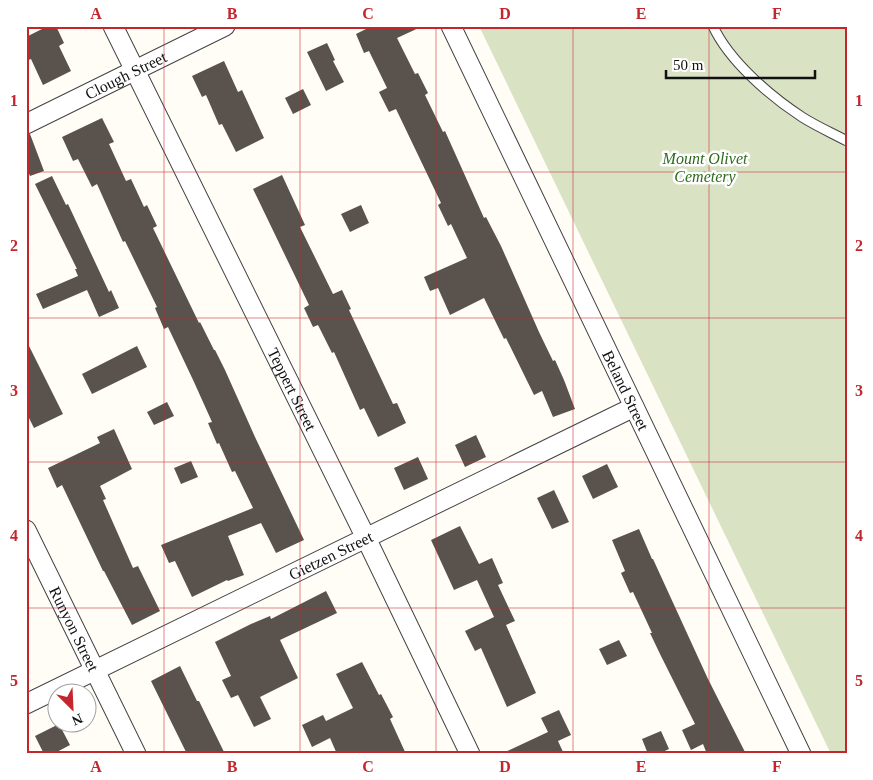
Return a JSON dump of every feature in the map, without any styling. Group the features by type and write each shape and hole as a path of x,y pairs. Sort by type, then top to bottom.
{"street":[{"name":"Teppert Street","path":"113,26 366,538 470,754"},
{"name":"Clough Street","path":"26,124 225,26"},
{"name":"Beland Street","path":"451,26 801,754"},
{"name":"Gietzen Street","path":"26,704 634,407"},
{"name":"Runyon Street","path":"26,530 136,754"}],"lane":[{"path":"713,26 733,56 778,100 803,118 847,141"}],"green space":[{"name":"Mount Olivet Cemetery","path":"479,26 847,26 847,754 831,754"}],"building":[{"path":"48,26 56,26 64,43 59,46 71,71 43,85 31,59 26,61 26,37"},
{"path":"372,26 423,26 397,38 415,74 418,73 428,93 425,95 443,132 445,131 484,218 486,217 501,246 539,332 553,361 555,360 575,409 553,417 542,391 534,395 484,298 450,315 438,288 430,291 424,277 467,258 451,224 448,226 438,205 441,203 396,109 389,112 379,92 387,88 369,51 364,53 356,34"},
{"path":"327,43 335,60 333,61 344,82 326,91 307,52"},
{"path":"224,61 238,92 242,90 264,138 236,152 222,124 219,125 206,95 202,97 192,76"},
{"path":"303,89 311,105 293,114 285,98"},
{"path":"102,118 114,142 109,144 126,181 131,179 144,207 147,205 157,226 153,228 199,323 225,370 304,540 276,553 261,523 228,536 244,575 227,580 192,597 175,561 169,563 161,545 253,508 235,471 232,472 219,443 217,444 208,423 212,422 194,382 168,327 164,329 155,308 157,307 125,241 123,242 97,184 92,187 78,159 73,161 62,137"},
{"path":"30,134 44,171 30,176 26,167 26,135"},
{"path":"282,175 305,225 300,227 333,294 342,290 351,309 349,310 393,404 397,403 406,423 378,437 364,408 360,410 334,352 332,353 318,325 313,327 304,308 309,305 253,189"},
{"path":"52,176 66,205 68,204 109,292 111,290 119,308 99,317 87,290 43,309 36,294 78,276 75,269 77,269 35,184"},
{"path":"361,205 369,223 350,232 341,214"},
{"path":"26,340 63,414 34,428 26,412"},
{"path":"137,346 147,367 92,394 82,374"},
{"path":"167,402 174,416 154,425 147,412"},
{"path":"114,429 132,469 100,486 106,499 103,500 133,568 138,566 160,611 132,625 103,571 62,485 57,488 48,468 100,443 97,437"},
{"path":"476,435 486,457 465,467 455,445"},
{"path":"418,457 428,479 404,490 394,468"},
{"path":"191,461 198,477 181,484 174,468"},
{"path":"607,464 618,487 593,499 582,476"},
{"path":"554,490 569,522 552,529 537,498"},
{"path":"460,526 479,564 492,558 503,583 498,585 515,621 506,625 536,693 507,707 481,648 475,651 465,631 494,617 477,580 454,590 431,540"},
{"path":"639,529 708,679 746,754 707,754 703,744 691,750 682,730 695,724 650,633 652,633 633,592 630,593 621,573 625,571 612,540"},
{"path":"326,591 337,613 280,640 298,678 260,697 271,719 254,727 238,695 231,698 222,680 231,676 215,642 270,616 271,619"},
{"path":"619,640 627,656 607,665 599,649"},
{"path":"362,662 393,717 390,719 406,754 337,754 330,738 312,747 302,725 323,715 326,721 353,708 336,674"},
{"path":"180,666 225,754 187,754 151,681"},
{"path":"559,710 571,735 558,741 564,754 501,754 548,732 541,718"},
{"path":"48,730 48,732 63,732 70,745 53,754 44,754 35,736"},
{"path":"661,731 669,749 658,754 648,754 642,739"}]}
